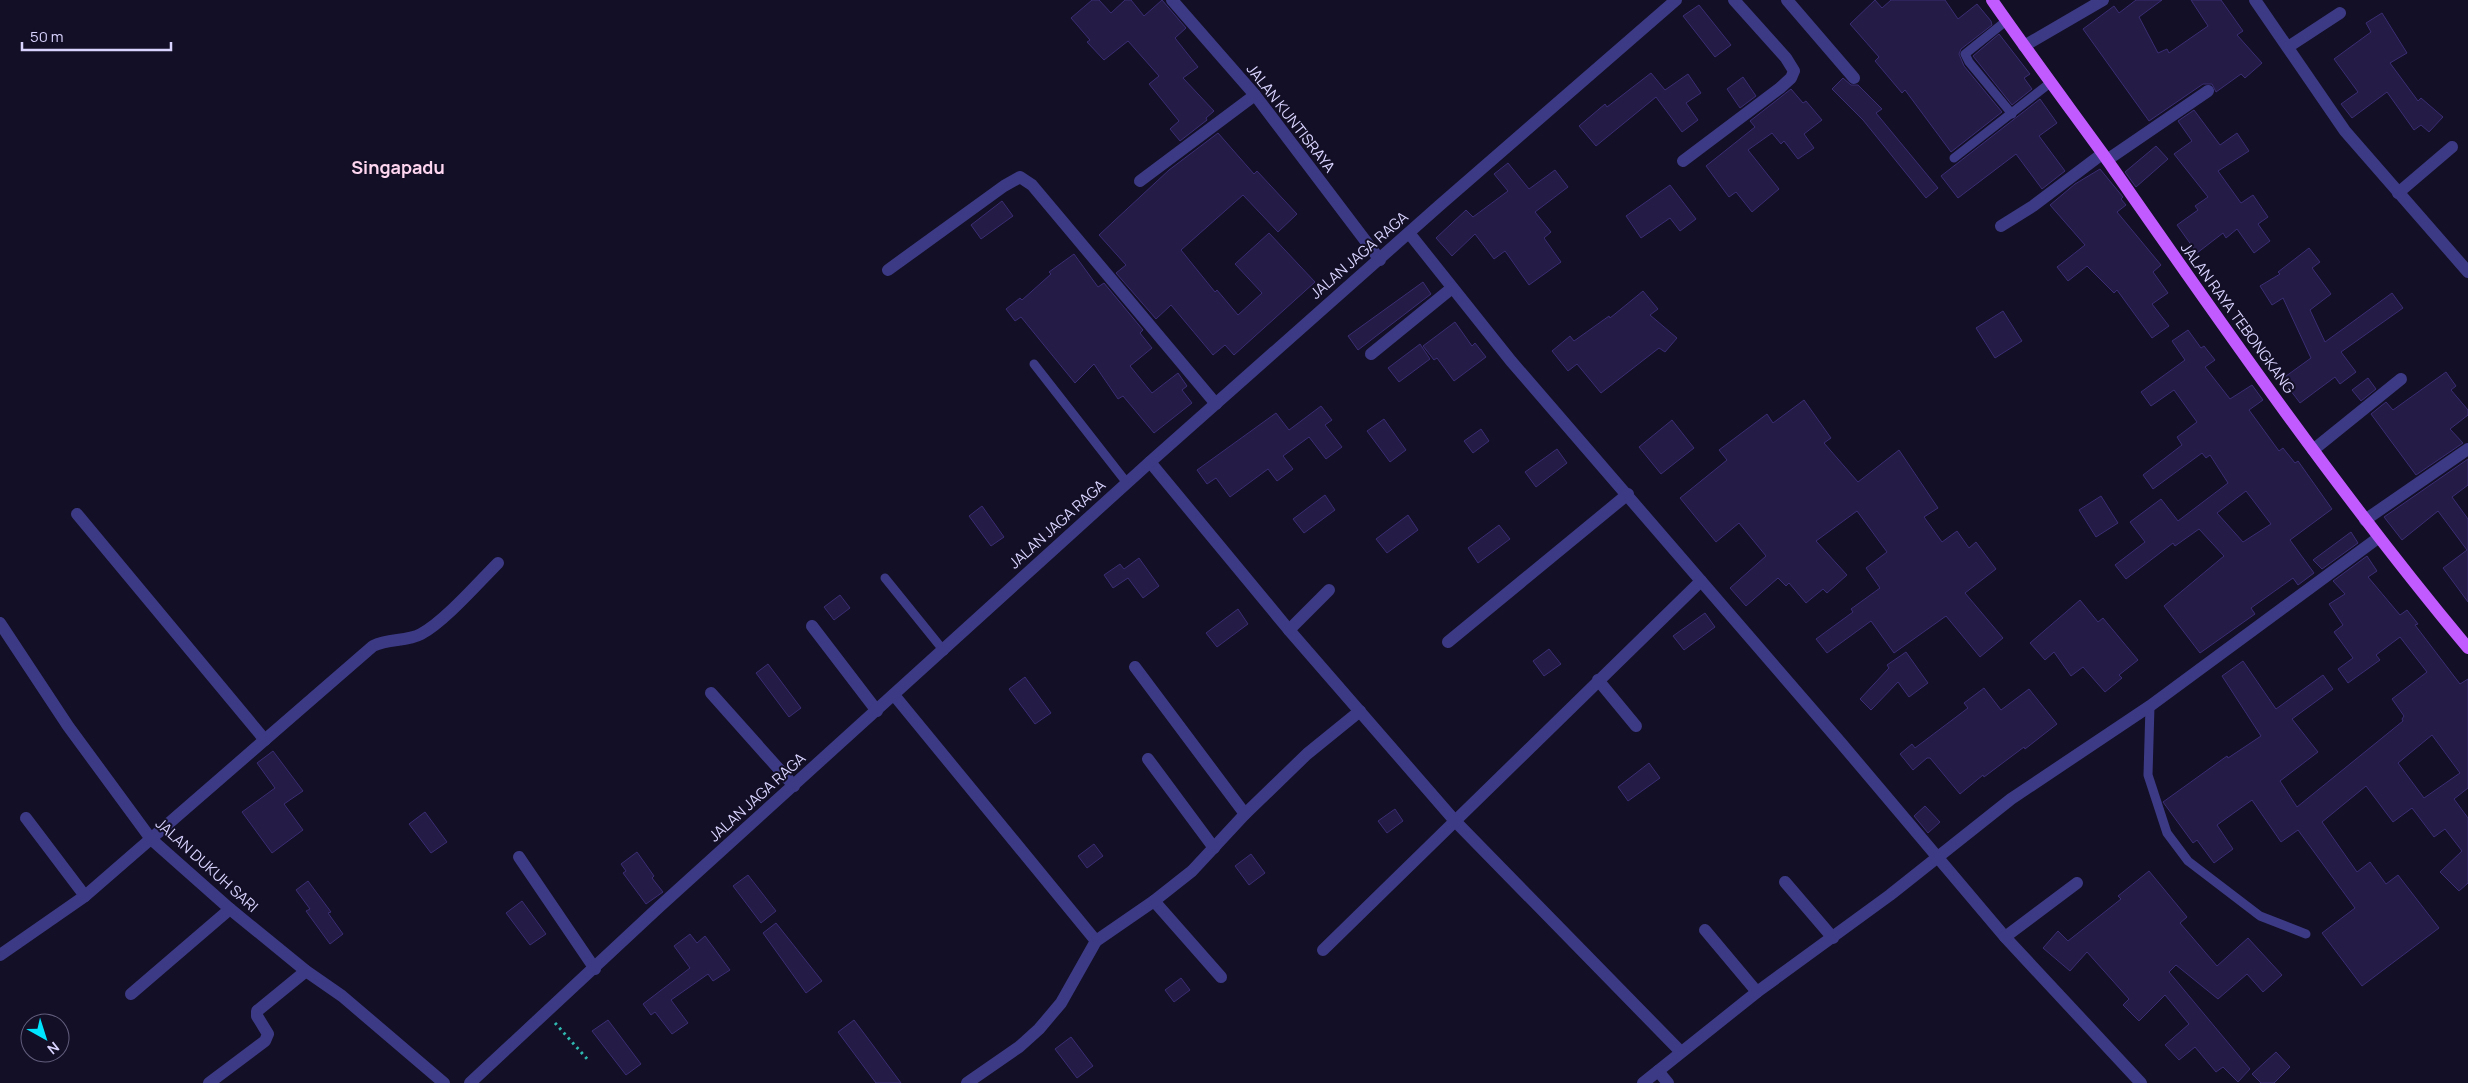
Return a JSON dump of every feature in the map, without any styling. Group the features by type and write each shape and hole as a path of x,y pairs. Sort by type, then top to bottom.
{"main road":[{"name":"JALAN RAYA TEBONGKANG","path":"1992,0 2313,450 2378,538 2468,648"}],"street":[{"name":"JALAN KUNTISRAYA","path":"1172,0 1255,95 1380,260"},
{"path":"1682,162 1780,88 1791,78 1794,71 1786,58 1734,0"},
{"path":"1786,0 1854,78"},
{"path":"2024,46 2103,0"},
{"path":"2255,0 2345,130 2468,272"},
{"name":"JALAN JAGA RAGA","path":"470,1083 659,908 1150,462 1670,2"},
{"path":"2288,48 2340,13"},
{"path":"2001,226 2208,91"},
{"path":"1140,181 1255,95"},
{"path":"2398,193 2452,147"},
{"path":"888,270 1004,186 1020,177 1032,185 1216,404"},
{"path":"1409,233 1511,361 1842,743 2005,936 2141,1083"},
{"path":"1370,354 1452,288"},
{"path":"2313,450 2401,379"},
{"path":"2365,520 2468,449"},
{"path":"1150,462 1289,630 1455,821 1681,1052"},
{"path":"1448,642 1628,494"},
{"path":"77,514 265,740"},
{"path":"1643,1083 1757,992 1833,938 1938,858 2011,799 2150,706 2378,538"},
{"path":"0,955 85,896 373,646 389,639 408,639 426,631 498,563"},
{"path":"1323,950 1701,581"},
{"path":"1289,630 1329,590"},
{"name":"JALAN DUKUH SARI","path":"0,623 68,726 151,839 230,909 306,971 342,996 444,1083"},
{"path":"812,626 876,711"},
{"path":"1135,667 1245,814"},
{"path":"1598,680 1636,726"},
{"path":"711,693 794,786"},
{"path":"894,695 1096,941"},
{"path":"967,1083 1019,1047 1039,1029 1061,1003 1096,941 1154,901 1192,871 1245,814 1307,754 1360,711"},
{"path":"1148,759 1214,848"},
{"path":"26,818 85,896"},
{"path":"519,857 595,969"},
{"path":"1785,882 1833,938"},
{"path":"2005,936 2077,883"},
{"path":"1154,901 1221,977"},
{"path":"131,994 230,909"},
{"path":"1706,930 1757,992"},
{"path":"209,1083 265,1041 268,1034 257,1016 257,1011 306,971"},
{"path":"1658,1070 1668,1083"}],"lane":[{"path":"2006,21 1965,54 1969,62 2012,114"},
{"path":"1954,158 2050,83"},
{"path":"1034,364 1127,483"},
{"path":"885,578 944,651"},
{"path":"2150,706 2148,776 2167,833 2188,861 2260,916 2306,934"}],"path":[{"path":"546,1013 589,1062"}],"building":[{"path":"1092,0 1099,0 1111,13 1125,0 1131,0 1144,16 1162,0 1186,28 1175,38 1198,67 1183,78 1214,111 1206,118 1207,120 1180,141 1170,129 1179,121 1149,84 1159,76 1128,41 1104,60 1087,42 1090,40 1071,18"},
{"path":"1875,0 1882,8 1891,0 1945,0 1958,19 1977,4 1991,21 1992,25 1961,49 1959,54 1964,66 2002,112 1951,152 1905,90 1902,93 1875,61 1879,57 1850,24"},
{"path":"2136,0 2162,0 2139,17 2158,53 2167,49 2169,53 2208,26 2191,0 2221,0 2243,31 2237,35 2262,63 2245,78 2241,74 2216,92 2212,84 2203,84 2149,121 2083,29 2114,6 2119,13"},
{"path":"1699,5 1731,45 1715,57 1683,16"},
{"path":"2382,13 2407,53 2390,63 2418,101 2421,98 2443,117 2429,132 2421,125 2414,130 2387,92 2352,118 2341,104 2358,92 2334,59 2371,32 2366,23"},
{"path":"1999,34 2030,74 2024,78 2032,89 2012,105 1973,56"},
{"path":"1651,73 1665,90 1688,74 1701,93 1686,103 1698,120 1682,132 1656,97 1596,146 1579,126 1605,104 1607,107"},
{"path":"1743,77 1756,96 1740,108 1727,89"},
{"path":"1843,78 1851,85 1858,85 1882,109 1876,113 1938,188 1926,198 1863,120 1832,89"},
{"path":"1791,89 1803,103 1806,101 1822,120 1804,134 1814,148 1798,159 1784,141 1781,144 1772,133 1748,150 1779,189 1752,212 1736,192 1729,197 1706,166 1755,127 1750,121"},
{"path":"2040,99 2057,123 2039,136 2065,171 2042,189 2016,154 1958,198 1941,176"},
{"path":"2194,110 2220,145 2237,133 2249,151 2218,171 2241,203 2253,195 2268,217 2258,224 2270,241 2254,253 2237,229 2226,238 2223,233 2197,253 2177,225 2198,210 2195,206 2208,197 2174,154 2192,141 2178,121"},
{"path":"1218,133 1254,174 1257,171 1297,214 1278,232 1243,195 1181,250 1215,292 1217,290 1238,315 1262,293 1235,264 1269,233 1315,282 1234,355 1225,345 1213,355 1171,305 1156,319 1116,273 1126,265 1099,235 1169,170"},
{"path":"2156,146 2168,159 2136,187 2125,172"},
{"path":"1508,163 1529,189 1555,170 1568,187 1535,212 1551,232 1544,238 1561,262 1529,285 1505,251 1494,259 1475,234 1452,256 1436,238 1466,210 1473,217 1508,191 1494,174"},
{"path":"2100,169 2123,197 2121,199 2126,205 2117,212 2161,265 2153,272 2168,293 2152,304 2169,326 2152,338 2117,290 2114,293 2087,266 2068,281 2057,267 2085,245 2050,205 2075,184"},
{"path":"1670,185 1696,219 1680,231 1670,218 1641,238 1626,216"},
{"path":"1002,201 1013,216 981,239 971,225"},
{"path":"2309,248 2320,262 2312,268 2331,294 2310,310 2325,342 2392,293 2403,308 2341,352 2356,372 2340,384 2335,377 2300,403 2282,379 2311,358 2283,298 2272,305 2260,286 2280,274 2278,272"},
{"path":"1074,254 1098,287 1104,283 1143,330 1140,333 1152,348 1130,366 1152,393 1178,373 1187,386 1182,390 1192,403 1154,433 1123,396 1118,399 1094,364 1075,383 1021,317 1015,321 1006,309 1020,298 1022,300 1051,274 1049,272"},
{"path":"1423,282 1431,294 1358,350 1348,336"},
{"path":"1643,291 1658,309 1650,315 1677,338 1665,352 1659,348 1601,393 1577,364 1568,371 1552,351 1570,336 1574,341 1609,316 1610,318"},
{"path":"2003,311 2022,341 1995,358 1976,328"},
{"path":"1455,322 1472,346 1475,343 1486,357 1454,381 1437,358 1434,360 1423,346"},
{"path":"2188,330 2201,348 2204,346 2215,360 2205,367 2230,399 2252,385 2263,400 2249,410 2279,451 2283,448 2295,463 2298,461 2332,509 2290,540 2314,573 2298,585 2293,578 2251,608 2255,614 2200,653 2164,606 2224,556 2199,529 2175,546 2173,543 2126,579 2115,565 2145,542 2130,522 2161,499 2178,521 2228,483 2210,455 2206,458 2202,453 2153,489 2143,475 2182,445 2177,437 2197,422 2174,390 2151,406 2141,392 2185,360 2172,341","holes":["2246,491 2271,524 2243,542 2217,513"]},
{"path":"1420,344 1430,359 1399,382 1388,368"},
{"path":"2446,372 2456,386 2451,390 2468,410 2468,415 2450,429 2463,443 2416,475 2371,414 2386,402 2393,410"},
{"path":"2368,378 2376,389 2361,401 2352,390"},
{"path":"1804,400 1831,438 1824,443 1858,482 1899,450 1938,508 1924,517 1942,542 1957,531 1969,548 1976,542 1996,569 1965,593 2003,638 1980,657 1946,616 1894,653 1871,621 1827,653 1816,639 1853,612 1851,609 1880,588 1866,568 1887,552 1857,511 1816,541 1847,575 1827,593 1823,589 1806,603 1789,583 1786,586 1778,578 1746,606 1730,588 1766,556 1739,523 1716,542 1680,498 1727,460 1719,450 1767,414 1773,423"},
{"path":"1321,406 1332,420 1325,425 1342,447 1326,459 1309,437 1283,456 1293,469 1277,481 1268,469 1230,497 1216,478 1207,484 1197,470 1276,413 1289,430"},
{"path":"1384,419 1406,450 1390,462 1367,431"},
{"path":"1672,420 1694,448 1661,474 1639,447"},
{"path":"1481,429 1489,441 1473,453 1464,441"},
{"path":"1557,449 1567,463 1536,487 1525,472"},
{"path":"2468,459 2468,485 2452,497 2468,519 2468,602 2443,568 2467,550 2438,511 2402,540 2384,517"},
{"path":"1325,495 1335,510 1304,533 1293,519"},
{"path":"2101,496 2118,523 2096,537 2079,510"},
{"path":"982,506 1004,537 991,546 969,516"},
{"path":"1408,515 1418,530 1387,553 1376,539"},
{"path":"1499,525 1510,539 1478,563 1468,548"},
{"path":"2351,532 2358,543 2322,569 2313,560"},
{"path":"2367,556 2377,571 2368,577 2400,615 2407,610 2418,624 2415,625 2460,684 2468,679 2468,788 2454,799 2468,818 2468,883 2459,891 2440,872 2462,851 2445,829 2434,837 2412,808 2393,822 2366,786 2322,822 2357,872 2370,862 2386,884 2398,875 2439,928 2362,986 2322,933 2355,908 2298,830 2281,842 2252,800 2217,825 2233,849 2214,863 2197,840 2193,843 2163,802 2227,756 2228,758 2261,736 2222,676 2243,661 2276,709 2323,675 2333,689 2292,719 2318,752 2280,781 2297,807 2403,721 2404,716 2392,699 2427,672 2400,637 2376,655 2380,660 2348,683 2338,669 2353,658 2334,632 2343,625 2329,604 2345,594 2333,581","holes":["2432,735 2460,773 2424,798 2398,763"]},
{"path":"1139,558 1159,586 1143,598 1128,578 1113,588 1104,575 1120,564 1124,569"},
{"path":"840,595 850,608 834,620 824,607"},
{"path":"2080,600 2098,622 2103,618 2138,660 2119,675 2122,678 2105,692 2083,667 2071,676 2054,652 2045,660 2030,643"},
{"path":"1238,609 1248,624 1217,647 1206,633"},
{"path":"1705,613 1715,627 1684,650 1673,636"},
{"path":"1549,649 1561,664 1544,676 1533,661"},
{"path":"1906,652 1928,683 1909,697 1898,682 1871,710 1860,699 1889,668 1887,665"},
{"path":"768,664 801,708 789,717 756,673"},
{"path":"1025,677 1051,713 1035,724 1009,689"},
{"path":"1984,688 2001,710 2029,689 2057,724 2025,749 2024,747 1984,777 1983,775 1960,794 1930,758 1927,758 1913,770 1900,754 1912,744 1915,748 1968,708 1964,703"},
{"path":"273,751 303,791 284,804 303,830 272,853 242,812 275,788 257,763"},
{"path":"1649,763 1660,778 1628,801 1618,787"},
{"path":"1925,806 1940,822 1928,833 1914,816"},
{"path":"1395,809 1403,821 1387,833 1378,821"},
{"path":"425,812 447,842 431,853 409,824"},
{"path":"1094,844 1103,856 1087,868 1078,856"},
{"path":"637,852 654,876 652,878 663,892 646,904 623,873 626,871 621,864"},
{"path":"1251,854 1265,873 1249,885 1235,866"},
{"path":"2149,871 2187,917 2180,923 2217,966 2248,938 2282,975 2263,992 2247,974 2218,999 2176,965 2169,972 2250,1069 2238,1082 2223,1067 2216,1072 2195,1047 2179,1060 2165,1045 2189,1024 2165,995 2139,1021 2123,1005 2129,999 2087,952 2070,971 2043,948 2058,931 2068,941 2121,899 2118,896"},
{"path":"748,875 776,911 761,923 733,886"},
{"path":"308,881 331,912 328,913 343,934 330,944 306,911 310,909 296,890"},
{"path":"522,901 546,934 530,945 506,913"},
{"path":"776,923 822,981 806,993 763,933"},
{"path":"690,934 697,943 705,936 730,970 713,981 708,974 671,1000 688,1023 672,1034 655,1012 651,1015 643,1004 690,968 674,946"},
{"path":"1181,978 1190,990 1174,1002 1165,990"},
{"path":"608,1020 641,1064 626,1075 592,1031"},
{"path":"854,1020 901,1083 876,1083 838,1032"},
{"path":"1071,1037 1093,1066 1077,1078 1055,1049"},
{"path":"2276,1052 2290,1067 2274,1083 2261,1083 2252,1074"}],"district":[{"name":"Singapadu","path":"398,167"}]}
